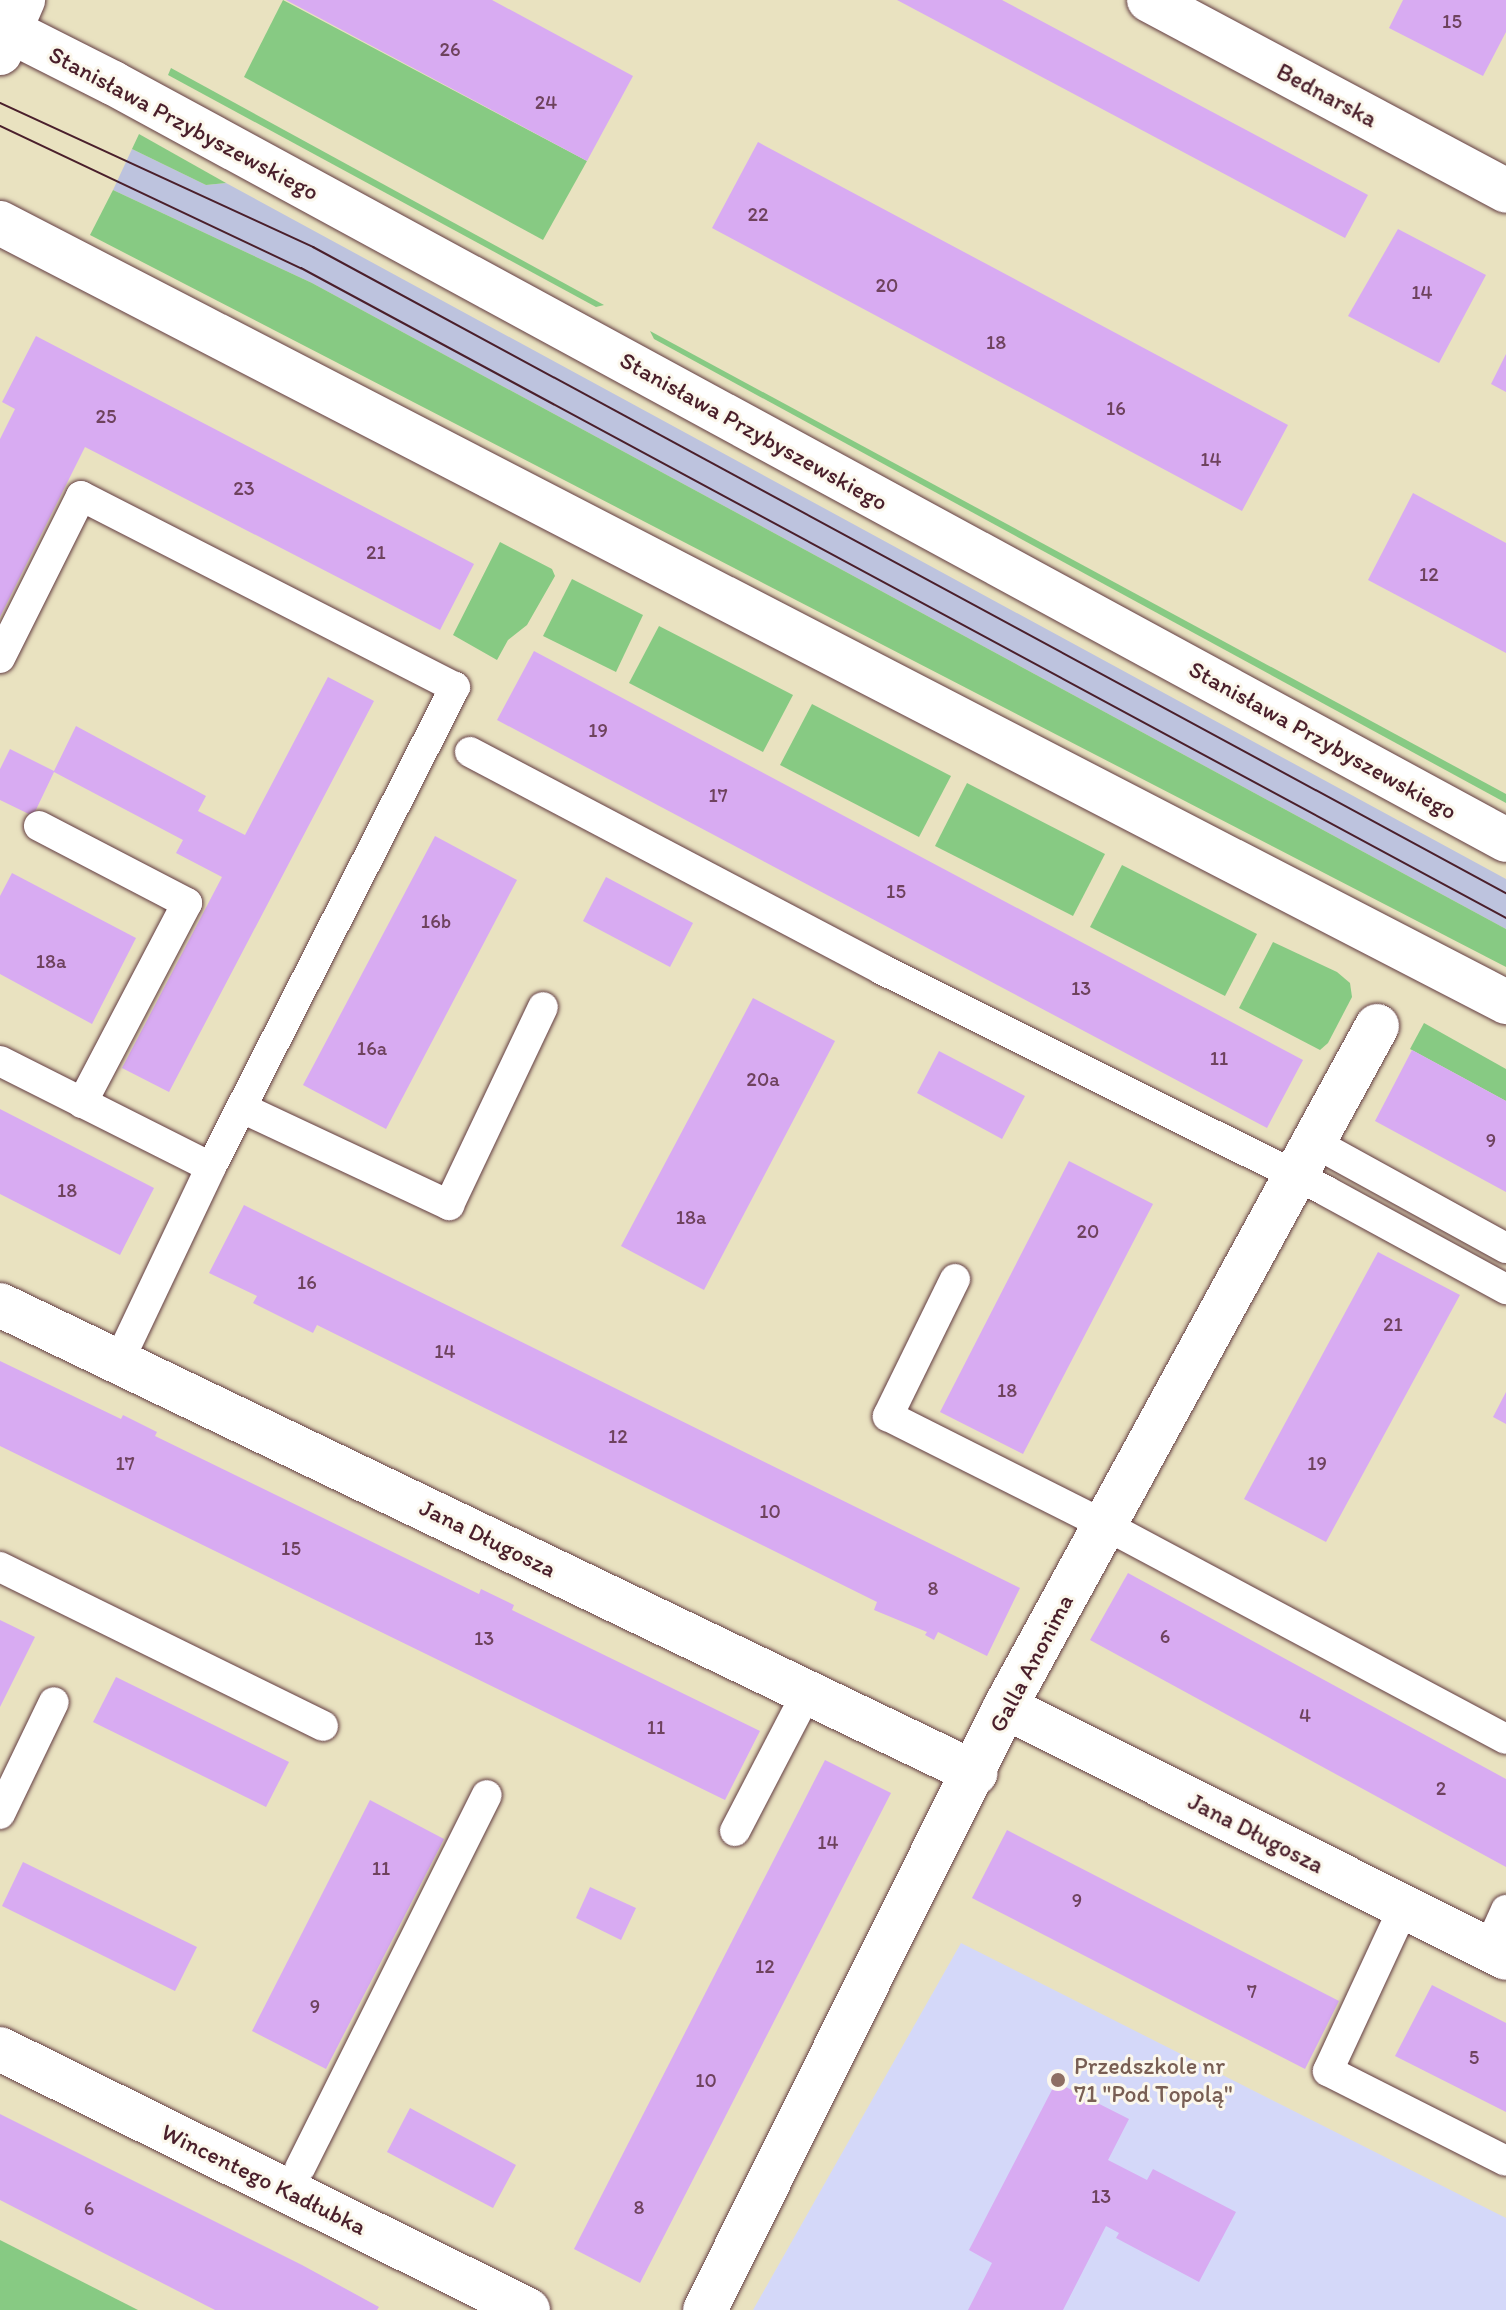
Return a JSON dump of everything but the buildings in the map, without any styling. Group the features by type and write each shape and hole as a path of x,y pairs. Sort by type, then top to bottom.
{"street":[{"name":"Bednarska","path":"1149,0 1506,191"},
{"name":"Stanisława Przybyszewskiego","path":"8,28 1506,840"},
{"path":"0,223 1506,1002"},
{"name":"Galla Anonima","path":"705,2310 975,1773 1005,1707 1107,1526 1377,1026"},
{"name":"Jana Długosza","path":"0,1305 975,1773"},
{"name":"Jana Długosza","path":"1005,1707 1497,1954"},
{"name":"Wincentego Kadłubka","path":"0,2049 528,2310"}],"lane":[{"path":"0,658 81,496 455,687 211,1167 119,1361"},
{"path":"470,752 881,969 1506,1248"},
{"path":"39,826 187,903 82,1103"},
{"path":"242,1108 449,1205 543,1007"},
{"path":"0,1061 211,1167"},
{"path":"1306,1160 1506,1289"},
{"path":"955,1279 888,1416 1107,1526 1506,1739"},
{"path":"0,1567 323,1726"},
{"path":"735,1831 808,1691"},
{"path":"0,1814 54,1702"},
{"path":"300,2168 487,1795"},
{"path":"1404,1907 1328,2071 1506,2161"},
{"path":"1497,1954 1506,1910"}],"shaded area":[{"path":"132,149 206,185 226,183 1506,879 1506,929 312,283 113,190"},
{"name":"Przedszkole nr 71 \"Pod Topolą\"","path":"961,1943 1506,2218 1506,2310 753,2310"}],"green space":[{"path":"283,0 587,161 543,240 244,77"},
{"path":"171,68 604,305 596,307 168,75"},
{"path":"139,134 226,183 206,185 132,149"},
{"path":"113,190 312,283 1506,929 1506,967 90,235"},
{"path":"650,331 1506,794 1506,803 654,339"},
{"path":"500,542 552,569 555,576 527,625 508,640 497,660 453,635"},
{"path":"572,579 643,615 616,672 543,636"},
{"path":"659,626 793,695 763,752 629,683"},
{"path":"812,704 951,776 919,837 780,765"},
{"path":"967,783 1105,854 1073,916 935,846"},
{"path":"1122,865 1257,934 1225,996 1090,927"},
{"path":"1273,942 1337,972 1350,983 1352,997 1328,1043 1320,1050 1239,1008"},
{"path":"1424,1023 1506,1069 1506,1101 1410,1049"},
{"path":"0,2240 138,2310 0,2310"}],"tram line":[{"path":"0,103 313,247 1506,893"},
{"path":"0,126 301,268 1506,918"}],"place":[{"name":"Przedszkole nr 71 \"Pod Topolą\"","path":"1058,2080"}]}
